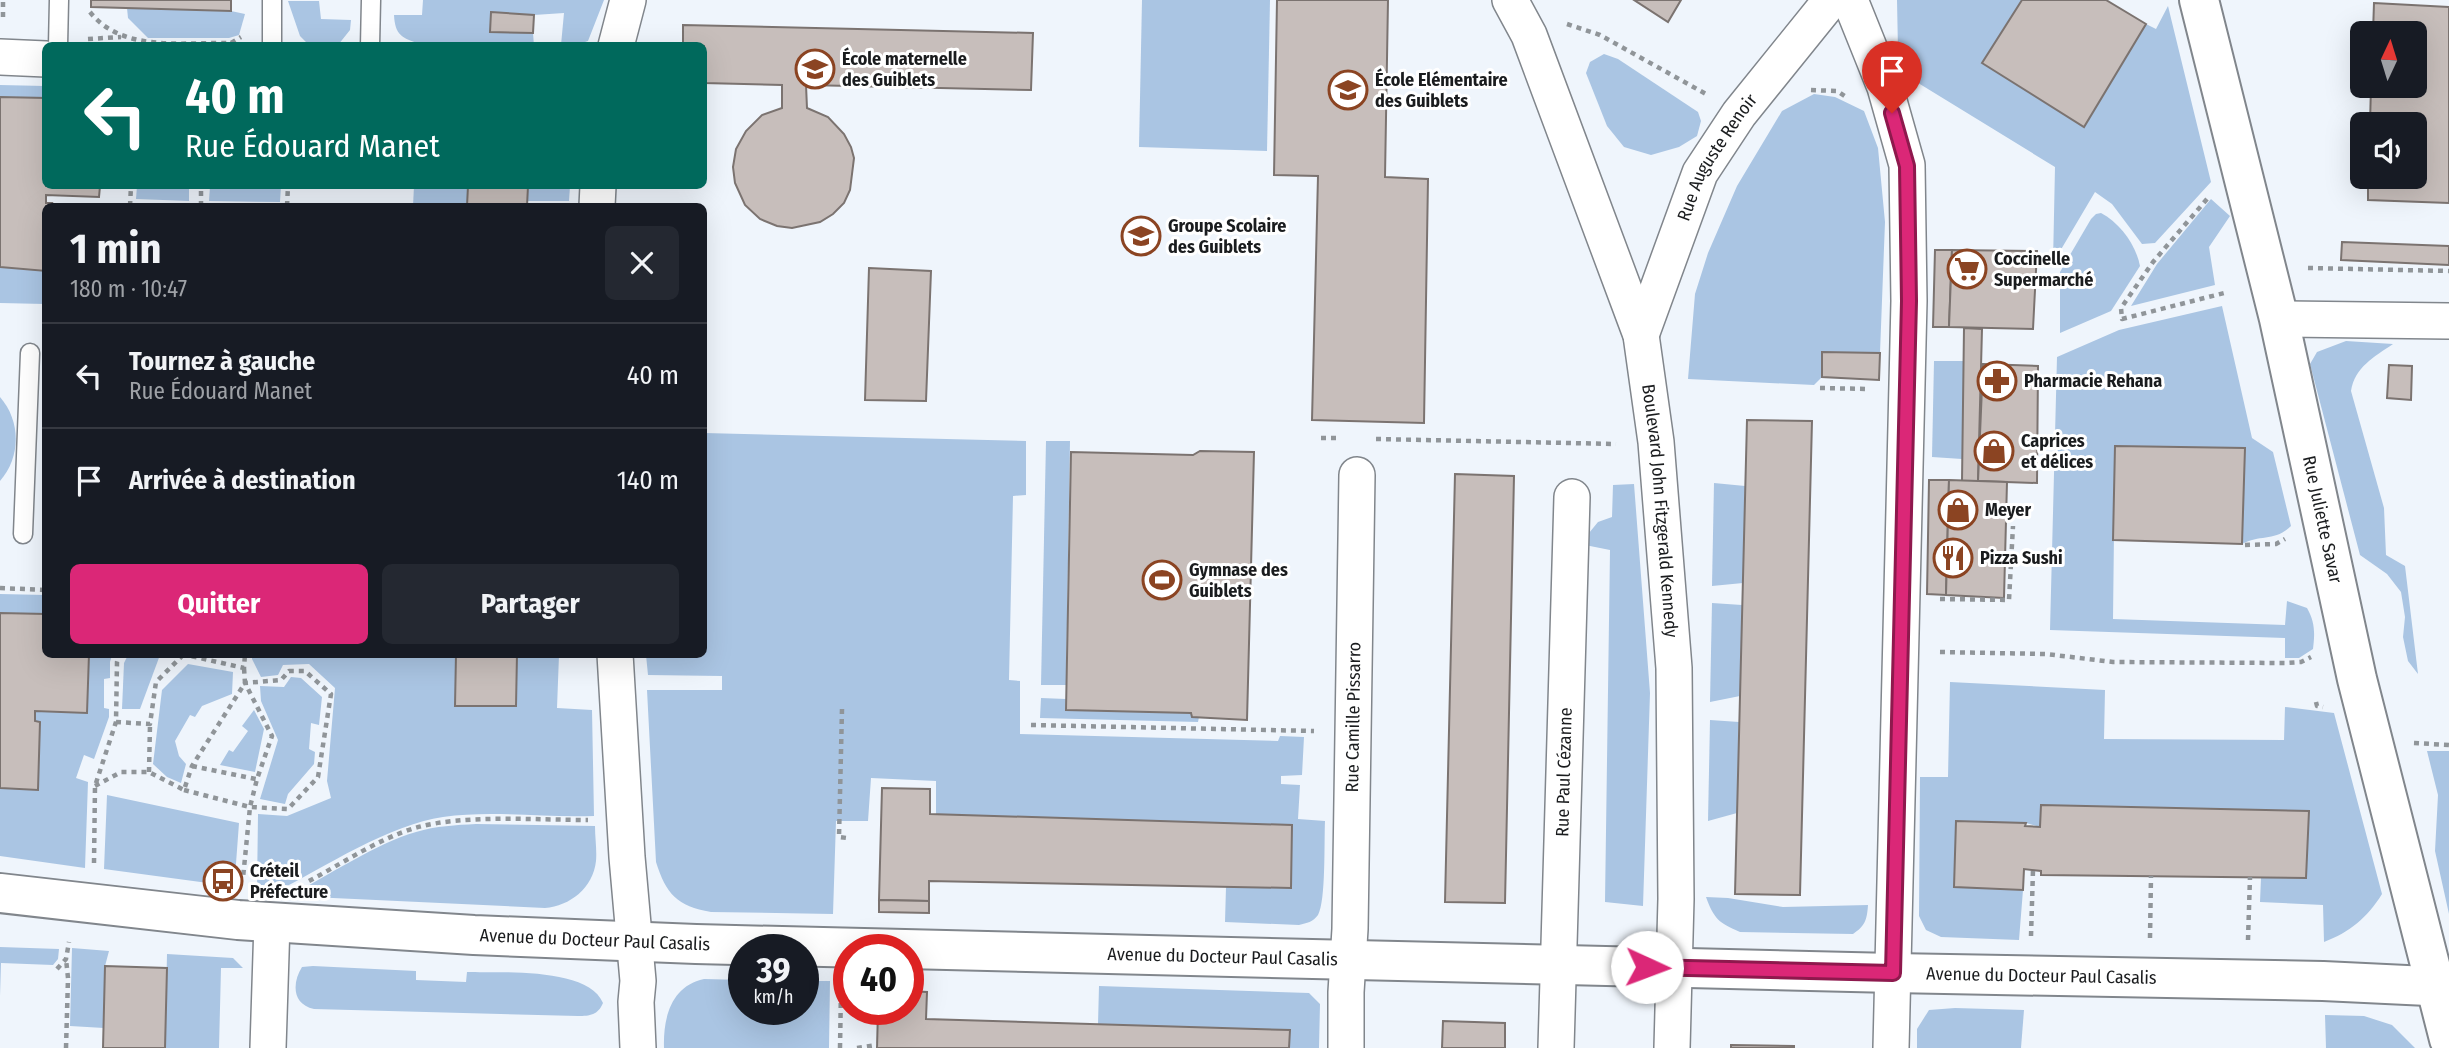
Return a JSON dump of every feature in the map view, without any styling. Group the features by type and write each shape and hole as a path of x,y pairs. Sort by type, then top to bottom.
{"street":[{"path":"617,42 628,0"},
{"name":"Boulevard John Fitzgerald Kennedy","path":"1510,0 1529,35 1641,335 1656,442 1674,668 1676,899 1672,1048"},
{"name":"Rue Auguste Renoir","path":"1641,335 1700,173 1739,114 1830,0"},
{"path":"1850,0 1885,86 1907,166 1909,301 1891,1048"},
{"name":"Rue Juliette Savar","path":"2199,0 2279,319 2357,679 2442,987 2449,1039"},
{"path":"0,57 42,59"},
{"path":"2279,319 2449,321"},
{"name":"Rue Camille Pissarro","path":"1346,1048 1357,475"},
{"name":"Rue Paul Cézanne","path":"1556,1048 1572,497"},
{"path":"615,658 638,981 638,1048"},
{"name":"Avenue du Docteur Paul Casalis","path":"0,893 272,923 634,942 1893,973 2309,980 2442,987"},
{"path":"268,1048 272,923"}],"lane":[{"path":"58,42 59,0"},
{"path":"272,0 272,42"},
{"path":"370,42 371,0"},
{"path":"23,534 30,353"}],"path":[{"path":"3,0 3,18"},
{"path":"86,6 99,23 122,36 147,42"},
{"path":"1559,21 1600,35 1709,95"},
{"path":"234,42 244,36"},
{"path":"2216,188 2153,262 2121,308 2122,319 2228,292"},
{"path":"2304,269 2449,271"},
{"path":"1321,438 1348,439"},
{"path":"1375,439 1620,444"},
{"path":"1937,599 2009,600 2013,526"},
{"path":"2245,545 2276,544 2292,531"},
{"path":"0,588 42,590"},
{"path":"1935,656 1942,651 2046,654 2113,662 2272,663 2301,662 2312,657"},
{"path":"94,873 95,786 116,722 118,658"},
{"path":"149,772 150,723 156,682 179,658"},
{"path":"196,658 244,668"},
{"path":"243,881 250,807 272,736 245,683 245,658"},
{"path":"95,786 121,772 149,772 184,790 250,807 288,808 318,777 331,694 305,671 289,671 281,680 245,683"},
{"path":"184,790 192,766 245,683"},
{"path":"842,709 839,837 847,838"},
{"path":"116,722 150,723"},
{"path":"1031,725 1303,731"},
{"path":"2413,743 2449,745"},
{"path":"192,766 257,779"},
{"path":"303,885 386,840 414,828 451,821 599,820"},
{"path":"2031,947 2033,870"},
{"path":"2150,949 2151,876"},
{"path":"2248,952 2250,877"},
{"path":"66,1048 66,959 70,934"},
{"path":"57,969 66,959"},
{"path":"840,1025 840,1048"},
{"path":"856,1048 877,1045"}],"shaded area":[{"path":"423,0 604,0 588,41 585,42 561,42 564,13 534,15 491,12 490,32 533,33 534,42 414,42 401,35 394,15 422,15"},
{"path":"1142,0 1270,0 1267,151 1139,147"},
{"path":"1897,0 2022,0 2084,126 2146,24 2156,29 2168,6 2211,182 2155,243 2142,244 2112,204 2095,192 2053,263 2055,167 1910,78 1898,51"},
{"path":"288,1 319,1 321,19 351,20 350,30 340,42 306,42 300,36"},
{"path":"127,8 231,11 245,14 239,35 229,38 148,38 128,18"},
{"path":"1604,54 1618,59 1698,112 1701,121 1697,136 1679,147 1651,155 1624,147 1607,126 1586,73 1590,62"},
{"path":"0,85 42,86 42,98 0,97"},
{"path":"1814,94 1835,97 1864,111 1878,148 1885,222 1880,353 1822,352 1822,377 1814,385 1688,379 1695,294 1708,253 1737,186 1782,111"},
{"path":"137,189 189,189 189,201 136,199"},
{"path":"210,189 281,189 280,202 209,201"},
{"path":"414,189 468,189 467,203 413,203"},
{"path":"528,189 570,189 569,201 528,201"},
{"path":"2211,199 2230,216 2209,247 2215,285 2131,306 2157,264"},
{"path":"2101,213 2126,235 2140,266 2111,311 2060,333 2060,272 2091,219"},
{"path":"0,267 42,271 42,304 0,303"},
{"path":"2222,306 2252,438 2273,452 2291,526 2279,534 2242,544 2245,448 2115,446 2113,619 2285,625 2287,601 2307,608 2314,628 2313,649 2299,658 2285,658 2285,638 2050,630 2057,357 2119,330"},
{"path":"2346,341 2393,344 2361,369 2351,391 2384,508 2386,555 2405,566 2418,674 2408,661 2403,637 2405,617 2401,592 2387,574 2360,555 2310,364 2317,352"},
{"path":"1934,361 1964,361 1962,459 1932,457"},
{"path":"0,397 12,417 16,439 12,461 0,481"},
{"path":"707,433 1026,441 1026,495 1013,496 1009,680 1020,681 1020,734 1278,741 1280,736 1304,737 1302,775 1281,776 1281,784 1300,785 1298,819 1325,821 1321,908 1312,921 1299,925 1225,922 1226,887 1291,888 1292,825 936,814 936,781 871,778 868,821 836,821 833,914 711,912 689,906 674,897 656,862 647,690 722,690 722,676 648,675 646,658 707,658"},
{"path":"1046,441 1070,441 1066,685 1041,685"},
{"path":"1714,483 1745,486 1743,583 1712,586"},
{"path":"1634,484 1650,693 1643,906 1605,902 1610,550 1580,544 1598,522 1612,517 1613,485"},
{"path":"0,594 42,595 42,614 0,613"},
{"path":"1712,603 1742,605 1740,696 1710,702"},
{"path":"89,658 111,658 110,678 104,679 104,708 109,709 109,717 94,759 84,755 76,778 88,782 85,868 0,856 0,788 38,789 40,722 35,721 35,711 87,713"},
{"path":"126,658 159,658 140,709 122,709"},
{"path":"456,658 455,706 516,706 517,658 559,658 557,708 592,710 594,816 480,814 423,821 380,837 276,892 257,889 258,814 287,816 331,798 327,781 335,688 309,664 283,665 278,675 261,677 252,659"},
{"path":"188,664 233,672 232,694 202,706 195,717 190,715 175,741 179,756 186,764 181,783 167,777 153,764 162,690"},
{"path":"291,677 301,678 322,697 319,725 311,723 309,749 315,752 314,764 288,794 285,804 260,799 278,740 261,701 260,686 284,687"},
{"path":"1950,682 2105,690 2104,739 2284,740 2285,707 2334,713 2382,894 2357,923 2324,942 2323,905 2260,902 2261,878 2306,878 2309,811 2042,805 2040,827 2026,823 1956,822 1954,887 2023,890 2019,940 1941,937 1926,930 1919,916 1920,777 1948,777"},
{"path":"1041,698 1066,699 1066,710 1191,713 1192,717 1199,717 1198,722 1040,718"},
{"path":"254,710 264,729 255,772 220,765 229,750 233,752 248,731 242,726"},
{"path":"1710,720 1739,722 1737,813 1708,821"},
{"path":"2427,751 2449,751 2449,914 2435,851 2438,795"},
{"path":"107,795 239,823 235,877 209,874 208,883 104,869"},
{"path":"476,824 595,826 594,871 579,894 563,904 545,908 290,896 401,837 431,828"},
{"path":"1706,897 1783,907 1868,905 1865,922 1853,934 1740,932 1718,919"},
{"path":"0,947 59,949 58,959 53,965 1,963 0,996"},
{"path":"72,948 109,951 105,966 104,1028 70,1026"},
{"path":"167,954 233,958 243,968 221,968 219,1048 165,1048"},
{"path":"302,967 416,971 416,980 466,982 467,972 542,974 580,983 594,991 603,1003 596,1012 582,1016 314,1009 301,1003 296,992"},
{"path":"704,979 728,980 728,1025 819,1025 819,981 830,981 829,1048 664,1048 665,1026 671,1005 684,989"},
{"path":"1099,986 1309,993 1320,1004 1319,1048 1289,1048 1289,1030 1098,1024"},
{"path":"1929,1010 2024,1010 2021,1048 1917,1048 1917,1029"},
{"path":"2325,1015 2364,1016 2392,1025 2415,1048 2326,1048"}],"building":[{"path":"91,0 231,0 231,11 91,7"},
{"path":"1277,0 1388,0 1385,177 1428,179 1424,423 1312,420 1318,176 1274,175"},
{"path":"1634,0 1681,0 1668,22"},
{"path":"2022,0 2106,0 2146,24 2084,127 1982,63"},
{"path":"2374,3 2449,7 2449,203 2368,200 2368,189 2427,189 2427,112 2370,112 2371,98 2427,98 2427,21 2373,21"},
{"path":"491,12 534,15 533,33 490,32"},
{"path":"683,25 1033,33 1031,90 806,85 807,108 828,117 844,134 851,147 854,158 850,190 844,203 820,222 792,228 777,226 760,219 745,205 735,183 733,167 736,149 746,131 762,115 782,108 782,85 707,83 707,42 683,42"},
{"path":"0,97 42,98 42,189 100,189 99,197 46,195 46,203 42,203 42,271 0,267"},
{"path":"468,189 528,189 527,203 467,203"},
{"path":"2342,242 2449,246 2449,265 2341,260"},
{"path":"1935,250 1952,250 1949,327 1933,327"},
{"path":"1952,250 2037,251 2033,329 1949,327"},
{"path":"869,268 931,271 926,401 865,400"},
{"path":"1964,328 1982,329 1978,481 1962,481"},
{"path":"1822,352 1880,353 1879,380 1822,377"},
{"path":"1983,364 2038,366 2037,483 1978,481"},
{"path":"2389,365 2412,366 2411,400 2387,398"},
{"path":"1747,420 1812,421 1800,895 1735,894"},
{"path":"2115,446 2245,448 2242,544 2113,540"},
{"path":"1200,451 1254,452 1247,720 1192,717 1191,713 1066,710 1071,452 1193,455"},
{"path":"1455,474 1514,476 1505,903 1445,902"},
{"path":"1929,480 1949,480 1946,595 1927,594"},
{"path":"1949,480 2007,482 2004,598 1946,595"},
{"path":"0,613 42,614 42,658 89,658 87,713 35,711 35,721 40,722 38,790 0,788"},
{"path":"456,658 517,658 516,706 455,706"},
{"path":"882,788 930,789 930,814 1292,825 1291,888 929,881 929,901 879,900"},
{"path":"2041,805 2309,811 2306,878 2041,875 2041,871 2024,869 2023,890 1954,887 1956,821 2026,823 2025,826 2040,827"},
{"path":"879,900 929,901 929,913 879,912"},
{"path":"105,966 167,968 165,1048 103,1048"},
{"path":"924,992 927,992 926,1019 1290,1030 1289,1048 877,1048 878,1025 924,1025"},
{"path":"1443,1021 1505,1023 1505,1048 1442,1048"},
{"path":"1731,1045 1794,1046 1794,1048 1731,1048"}],"place":[{"name":"École maternelle des Guiblets","path":"815,69"},
{"name":"École Elémentaire des Guiblets","path":"1348,90"},
{"name":"Groupe Scolaire des Guiblets","path":"1141,236"},
{"name":"Coccinelle Supermarché","path":"1967,269"},
{"name":"Pharmacie Rehana","path":"1997,381"},
{"name":"Caprices et délices","path":"1994,451"},
{"name":"Meyer","path":"1958,510"},
{"name":"Pizza Sushi","path":"1953,558"},
{"name":"Gymnase des Guiblets","path":"1162,580"},
{"name":"Créteil Préfecture","path":"223,881"}],"route":[{"path":"1647,967 1893,973 1909,301 1907,166 1892,113"}]}
